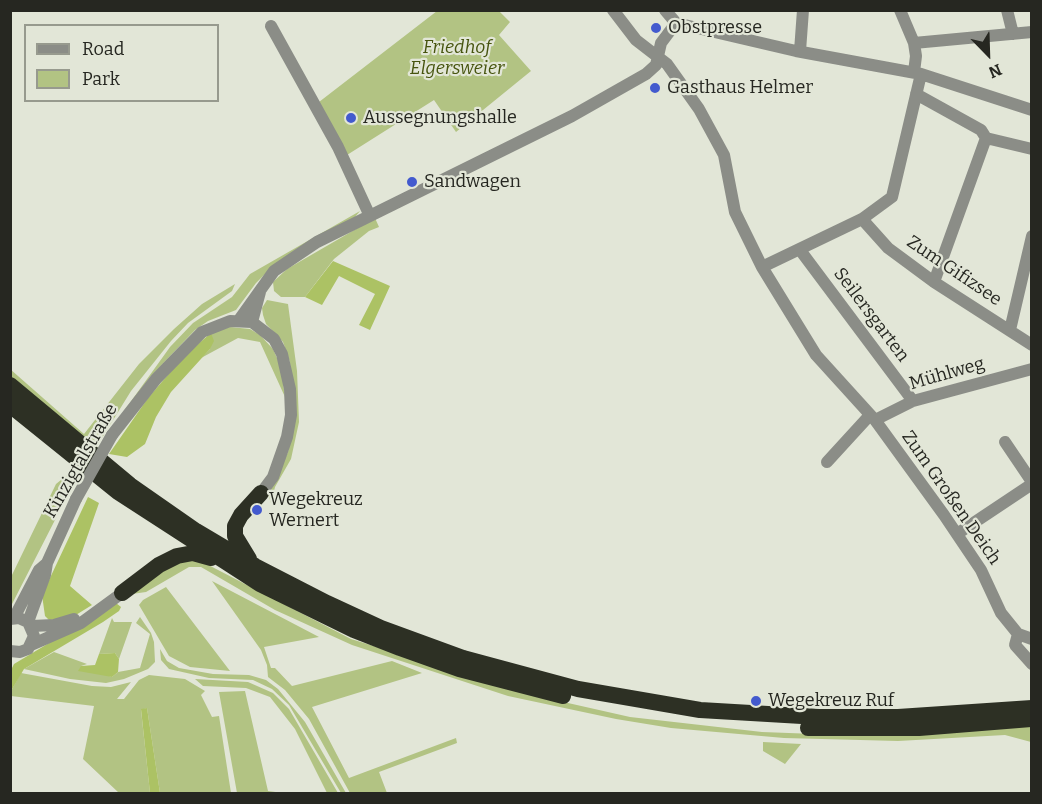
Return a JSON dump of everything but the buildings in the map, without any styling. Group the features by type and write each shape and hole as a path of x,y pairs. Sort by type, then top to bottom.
{"highway":[{"path":"10,385 130,485 196,531 255,566 327,603 424,644 510,672 578,689 700,710 819,717 898,717 1032,708"},
{"path":"10,405 118,492 221,561 260,584 354,630 439,662 529,689 628,709 718,721 860,730 991,724 1032,719"},
{"path":"255,566 242,551 235,536 235,526 241,515 261,492"},
{"path":"122,593 159,565 177,556 193,554 221,561"}],"street":[{"name":"Zum Großen Deich","path":"613,10 636,40 658,56 699,109 724,154 735,212 762,267 816,355 872,418 957,534 981,570 1001,613 1018,634 1015,645 1032,664"},
{"path":"665,10 676,23 800,51 917,73 1032,110"},
{"path":"800,51 803,10"},
{"path":"762,267 862,219 892,197 916,94 917,73 914,43 900,10"},
{"path":"1007,10 1013,34"},
{"path":"239,320 274,271 317,242 369,214 438,184 460,177 491,155 572,116 633,82 652,69 661,43 676,23"},
{"path":"271,26 338,147 369,214"},
{"path":"914,43 1032,32"},
{"path":"916,94 981,130 986,138 1032,150"},
{"path":"934,282 986,138"},
{"name":"Zum Gifizsee","path":"862,219 888,248 934,282 1032,345"},
{"path":"1010,330 1032,236"},
{"name":"Seilersgarten","path":"801,250 913,401"},
{"path":"261,288 252,322 274,339 287,372 291,415 273,477 261,492"},
{"name":"Kinzigtalstraße","path":"31,645 34,636 30,624 34,603 45,575 46,564 76,499 112,435 156,378 195,338 210,326 239,320 252,322"},
{"name":"Mühlweg","path":"872,418 913,401 1032,369"},
{"path":"827,462 872,418"},
{"path":"957,534 1032,483 1005,442"},
{"name":"Kinzigtalstraße","path":"12,619 39,570 46,564"},
{"path":"12,619 30,624 54,625 88,613 108,594 118,591 122,593"},
{"path":"12,654 24,651 31,645 81,622 122,593"},
{"path":"34,603 42,621 54,625"},
{"path":"1018,634 1032,639"}],"green space":[{"name":"Friedhof Elgersweier","path":"437,11 499,11 510,22 499,35 531,71 456,132 434,100 347,155 319,102"},
{"path":"360,211 355,217 271,268 256,283 236,310 208,321 195,330 151,376 119,418 170,347 193,323 232,297 250,274"},
{"path":"375,218 379,227 369,231 334,259 305,297 281,297 274,291 273,282 287,269"},
{"path":"235,284 232,291 188,323 171,341 131,391 94,451 11,379 10,369 84,434 139,364 174,329 202,304"},
{"path":"267,300 288,304 297,371 299,422 291,459 275,487 271,503 268,494 288,452 293,426 290,362 283,342 266,324 262,308"},
{"path":"230,327 250,329 260,335 273,349 281,367 285,397 260,342 238,338 201,358 210,349 211,333"},
{"path":"67,475 77,477 11,606 11,577 56,484"},
{"path":"193,557 351,639 537,696 630,717 762,732 869,736 1031,726 1031,742 1005,735 898,741 784,738 671,728 616,719 508,696 352,645 275,610 201,567 189,567 146,592 132,594 169,562"},
{"path":"212,581 319,637 264,647 271,668 275,668 292,686 392,661 422,673 312,707 349,778 456,738 457,743 379,772 387,793 350,793 309,719 285,690 268,677 267,665 261,650"},
{"path":"166,587 230,671 190,667 169,656 139,605 143,600"},
{"path":"140,617 151,633 154,642 155,662 148,669 124,679 106,683 70,679 24,669 54,652 87,664 81,666 112,677 118,672 140,668 150,634 136,623"},
{"path":"112,618 114,622 132,622 119,659 115,653 99,654"},
{"path":"160,649 167,661 179,668 213,674 249,675 266,680 278,689 305,722 346,793 341,793 289,705 272,689 253,680 209,678 169,669 161,660"},
{"path":"21,673 92,686 111,687 131,682 117,699 124,699 139,680 149,675 185,679 205,691 201,695 212,717 219,716 231,793 160,793 147,708 141,710 150,793 119,793 83,759 94,706 11,696 11,691"},
{"path":"195,679 248,682 273,693 289,709 338,793 327,793 295,729 270,697 246,688 203,686"},
{"path":"245,691 268,791 283,793 237,793 219,692"},
{"path":"763,742 801,744 785,764 763,751"}],"shaded area":[{"path":"333,261 390,286 370,330 359,325 375,294 339,276 322,305 305,297"},
{"path":"211,333 214,341 210,349 171,392 156,417 145,444 127,457 109,454 148,398 185,355"},
{"path":"88,497 99,503 70,586 92,605 71,618 49,620 45,616 42,595"},
{"path":"116,603 121,607 119,611 24,669 11,691 11,670 14,664"},
{"path":"115,653 119,659 118,672 112,677 78,671 81,666 95,665 99,654"},
{"path":"147,708 160,793 150,793 141,709"}],"place":[{"name":"Obstpresse","path":"656,28"},
{"name":"Gasthaus Helmer","path":"655,88"},
{"name":"Aussegnungshalle","path":"351,118"},
{"name":"Sandwagen","path":"412,182"},
{"name":"Wegekreuz Wernert","path":"257,510"},
{"name":"Wegekreuz Ruf","path":"756,701"}]}
